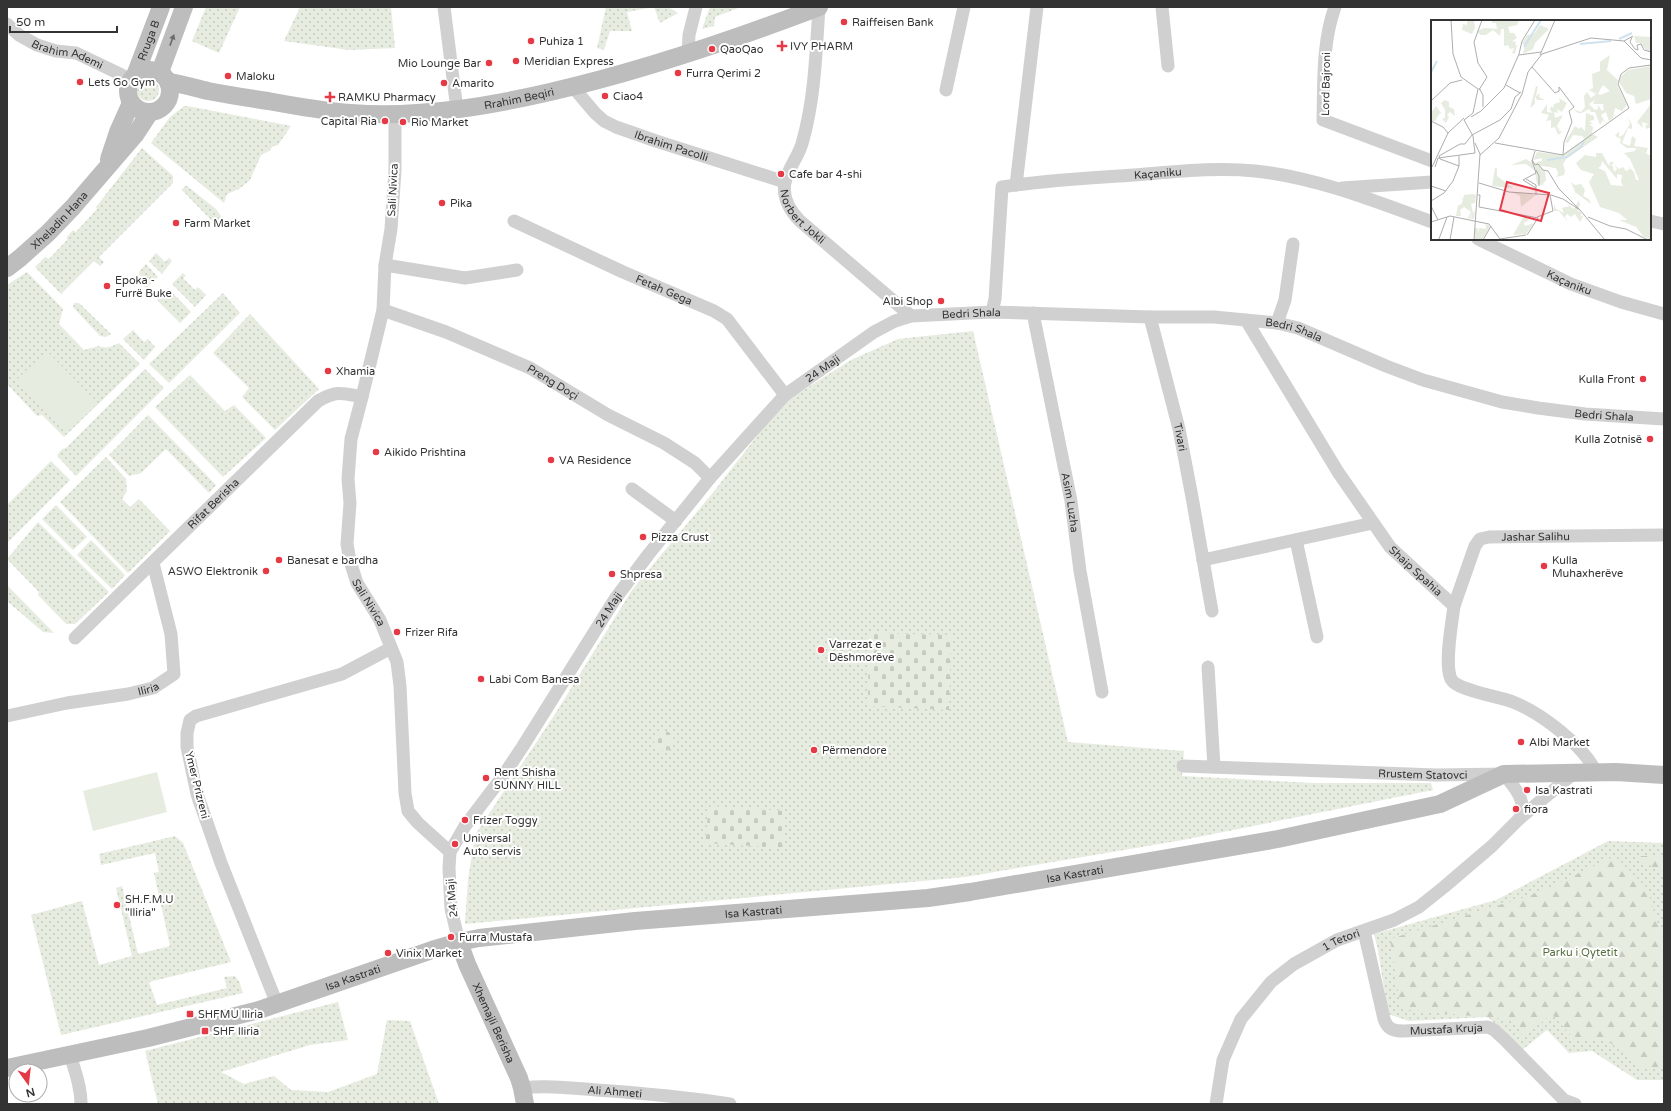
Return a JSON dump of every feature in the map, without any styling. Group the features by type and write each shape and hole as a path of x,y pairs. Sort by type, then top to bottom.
{"street":[{"name":"Rruga B","path":"131,103 127,90 161,7"},
{"name":"Rruga B","path":"167,102 170,95 164,77 184,7"},
{"path":"444,7 457,110"},
{"path":"688,54 690,35 696,7"},
{"name":"Rrahim Beqiri","path":"164,77 208,91 312,109 351,113 395,114 457,110 511,101 573,87 641,69 754,32 819,7"},
{"name":"Norbert Jokli","path":"819,7 814,78 809,113 803,142 785,182 787,203 792,213 912,316"},
{"path":"946,90 964,7"},
{"path":"1016,185 1037,7"},
{"path":"1162,7 1168,66"},
{"name":"Lord Bajroni","path":"1335,7 1330,23 1325,56 1323,120 1431,161"},
{"name":"Brahim Ademi","path":"7,24 19,34 37,45 76,53 132,78"},
{"name":"Rruga B","path":"132,78 148,69 164,77"},
{"name":"Ibrahim Pacolli","path":"573,87 595,113 604,121 616,127 785,182"},
{"name":"Rrahim Beqiri","path":"167,102 182,96 208,91"},
{"path":"131,103 136,108 150,112 162,108 167,102"},
{"name":"Xheladin Hana","path":"106,168 118,132 131,103"},
{"name":"Xheladin Hana","path":"8,267 48,233 73,208 135,135 150,112"},
{"name":"Sali Nivica","path":"395,114 395,170 392,222 385,265 383,310 351,439 348,479 350,503 346,544 357,583 380,620 397,662 400,686 405,793 408,811 418,823 450,852"},
{"name":"Kaçaniku","path":"992,312 995,299 1002,187 1214,170 1255,171 1336,189 1431,222"},
{"path":"1336,189 1431,182"},
{"name":"Fetah Gega","path":"514,221 727,319 785,395"},
{"path":"1651,221 1664,224"},
{"name":"Kaçaniku","path":"1480,240 1571,284 1621,302 1664,314"},
{"path":"1277,323 1285,300 1293,244"},
{"path":"385,265 465,278 517,270"},
{"name":"Preng Doçi","path":"383,310 446,332 530,368 608,415 664,443 695,464 710,478"},
{"name":"Bedri Shala","path":"912,316 992,312 1150,317 1214,317 1277,323 1298,328 1386,366 1423,380 1502,402 1585,414 1664,419"},
{"name":"Asim Luzha","path":"1032,313 1071,501 1080,571 1102,692"},
{"name":"24 Maji","path":"459,942 451,909 449,868 450,852 465,826 524,746 615,599 710,478 785,395 874,332 895,321 912,316"},
{"name":"Tivari","path":"1150,317 1179,429 1212,611"},
{"name":"Shaip Spahia","path":"1246,320 1338,472 1390,547 1454,606"},
{"name":"Rifat Berisha","path":"75,638 318,401 329,395 339,393 362,397"},
{"path":"632,489 676,521"},
{"path":"1203,560 1373,523"},
{"name":"Jashar Salihu","path":"1454,606 1475,546 1480,539 1488,537 1664,535"},
{"path":"1296,540 1317,637"},
{"name":"Iliria","path":"7,716 67,703 134,693 153,688 174,674 171,634 152,563"},
{"path":"1454,606 1447,669 1451,680 1459,686 1512,702 1535,713 1552,725 1580,750 1592,764 1596,772"},
{"name":"Ymer Prizreni","path":"277,1004 260,964 205,820 187,748 187,726 190,720 196,716 342,674 391,648"},
{"path":"1208,666 1214,767"},
{"name":"Rrustem Statovci","path":"1182,766 1436,774 1596,772 1664,775"},
{"name":"1 Tetori","path":"1216,1104 1223,1060 1242,1019 1271,982 1313,953 1337,940 1394,920 1419,907 1492,846 1520,818 1574,773"},
{"path":"1504,774 1522,800 1523,810 1520,818"},
{"name":"Isa Kastrati","path":"7,1068 204,1024 277,1004 459,942 500,934 635,921 928,898 970,892 1278,838 1433,806 1470,791 1504,774"},
{"name":"Mustafa Kruja","path":"1364,931 1384,1019 1386,1025 1390,1029 1404,1031 1488,1027 1504,1039 1564,1100 1570,1103"},
{"name":"Xhemajli Berisha","path":"459,942 524,1096"},
{"path":"70,1055 77,1077 81,1104"},
{"name":"Ali Ahmeti","path":"524,1096 539,1086 681,1097 730,1104"}],"green space":[{"path":"206,7 240,7 219,53 192,41"},
{"path":"300,7 391,7 395,48 349,50 284,41"},
{"path":"606,7 654,7 627,12 632,31 610,31 604,50 597,48"},
{"path":"654,7 668,7 678,13 660,23"},
{"path":"710,7 741,7 715,17 714,26 702,29"},
{"path":"148,79 156,82 159,90 156,98 148,101 140,98 137,90 140,82"},
{"path":"184,106 291,126 278,145 273,146 269,151 261,155 250,180 239,189 227,194 224,203 151,143 170,117"},
{"path":"142,148 173,176 173,183 99,257 104,262 100,266 94,261 61,294 35,267 45,257 49,259 67,240 67,237 73,230 76,232 97,209 96,207"},
{"path":"185,186 216,209 221,216 219,225 217,226 182,190"},
{"path":"156,253 165,262 169,258 172,261 162,274 149,261"},
{"path":"146,264 158,277 146,288 140,282 139,272"},
{"path":"27,272 63,309 59,324 84,350 99,346 114,346 119,343 140,364 64,437 42,415 37,416 7,384 7,285"},
{"path":"183,273 186,276 183,278 195,290 198,287 206,295 195,307 172,284"},
{"path":"168,288 191,312 180,323 157,300"},
{"path":"223,293 240,313 169,383 149,364"},
{"path":"74,303 79,303 111,334 106,337 100,336 73,307"},
{"path":"250,314 319,389 275,430 242,397 249,388 213,353"},
{"path":"133,330 144,342 148,339 155,347 144,360 123,339"},
{"name":"Varrezat e Dëshmorëve","path":"973,331 1068,742 1184,751 1182,776 1313,783 1431,783 1433,790 1183,840 965,877 465,924 468,880 475,835 557,711 632,590 711,495 783,403 851,360 898,339"},
{"path":"47,351 98,403 66,433 15,381"},
{"path":"145,369 164,388 76,476 57,456 61,450 66,448"},
{"path":"190,375 225,411 234,405 266,438 223,477 155,407"},
{"path":"148,415 216,485 209,493 166,449 141,473 129,476 109,455"},
{"path":"106,457 126,479 127,491 122,499 130,507 139,499 170,531 128,573 60,502"},
{"path":"51,461 70,480 7,543 7,505"},
{"path":"56,505 87,537 73,550 42,519"},
{"path":"38,522 109,592 75,624 66,624 38,595 39,592 7,559"},
{"path":"91,540 125,575 112,589 77,555"},
{"path":"7,585 54,633 43,632 7,601"},
{"path":"869,633 951,635 949,710 868,706"},
{"path":"664,731 671,734 674,741 671,748 664,751 657,748 654,741 657,734"},
{"path":"157,772 167,812 93,831 83,791"},
{"path":"709,806 785,811 782,848 705,843"},
{"path":"175,836 183,843 231,962 149,982 157,1005 227,988 224,977 235,976 239,981 243,993 61,1035 31,915 82,901 99,965 132,956 116,888 122,886 138,954 170,946 154,873 159,872 155,853 101,865 99,854"},
{"name":"Parku i Qytetit","path":"1608,841 1664,843 1664,1080 1637,1080 1592,1051 1569,1053 1547,1030 1522,1050 1488,1017 1409,1021 1388,1014 1374,934 1496,900"},
{"name":"Parku i Qytetit","path":"1615,856 1647,888 1657,922 1664,930 1664,1069 1643,1068 1608,1041 1574,1039 1552,1014 1523,1037 1514,1020 1401,1009 1390,939 1538,893"},
{"path":"1635,856 1664,856 1664,874"},
{"path":"338,1002 348,1040 310,1045 221,1072 244,1084 274,1076 291,1090 328,1092 377,1074 387,1020 410,1021 439,1104 158,1104 145,1051"}],"place":[{"name":"Raiffeisen Bank","path":"844,22"},
{"name":"Puhiza 1","path":"531,41"},
{"name":"IVY PHARM","path":"782,46"},
{"name":"QaoQao","path":"712,49"},
{"name":"Meridian Express","path":"516,61"},
{"name":"Mio Lounge Bar","path":"489,63"},
{"name":"Furra Qerimi 2","path":"678,73"},
{"name":"Maloku","path":"228,76"},
{"name":"Lets Go Gym","path":"80,82"},
{"name":"Amarito","path":"444,83"},
{"name":"Ciao4","path":"605,96"},
{"name":"RAMKU Pharmacy","path":"330,97"},
{"name":"Capital Ria","path":"385,121"},
{"name":"Rio Market","path":"403,122"},
{"name":"Cafe bar 4-shi","path":"781,174"},
{"name":"Pika","path":"442,203"},
{"name":"Farm Market","path":"176,223"},
{"name":"Epoka - Furrë Buke","path":"107,286"},
{"name":"Albi Shop","path":"941,301"},
{"name":"Xhamia","path":"328,371"},
{"name":"Kulla Front","path":"1643,379"},
{"name":"Kulla Zotnisë","path":"1650,439"},
{"name":"Aikido Prishtina","path":"376,452"},
{"name":"VA Residence","path":"551,460"},
{"name":"Pizza Crust","path":"643,537"},
{"name":"Banesat e bardha","path":"279,560"},
{"name":"Kulla Muhaxherëve","path":"1544,566"},
{"name":"ASWO Elektronik","path":"266,571"},
{"name":"Shpresa","path":"612,574"},
{"name":"Frizer Rifa","path":"397,632"},
{"name":"Varrezat e Dëshmorëve","path":"821,650"},
{"name":"Labi Com Banesa","path":"481,679"},
{"name":"Albi Market","path":"1521,742"},
{"name":"Përmendore","path":"814,750"},
{"name":"Rent Shisha SUNNY HILL","path":"486,778"},
{"name":"Isa Kastrati","path":"1527,790"},
{"name":"fiora","path":"1516,809"},
{"name":"Frizer Toggy","path":"465,820"},
{"name":"Universal Auto servis","path":"455,844"},
{"name":"SH.F.M.U \"Iliria\"","path":"117,905"},
{"name":"Furra Mustafa","path":"451,937"},
{"name":"Vinix Market","path":"388,953"},
{"name":"SHFMU Iliria","path":"190,1014"},
{"name":"SHF Iliria","path":"205,1031"}]}
